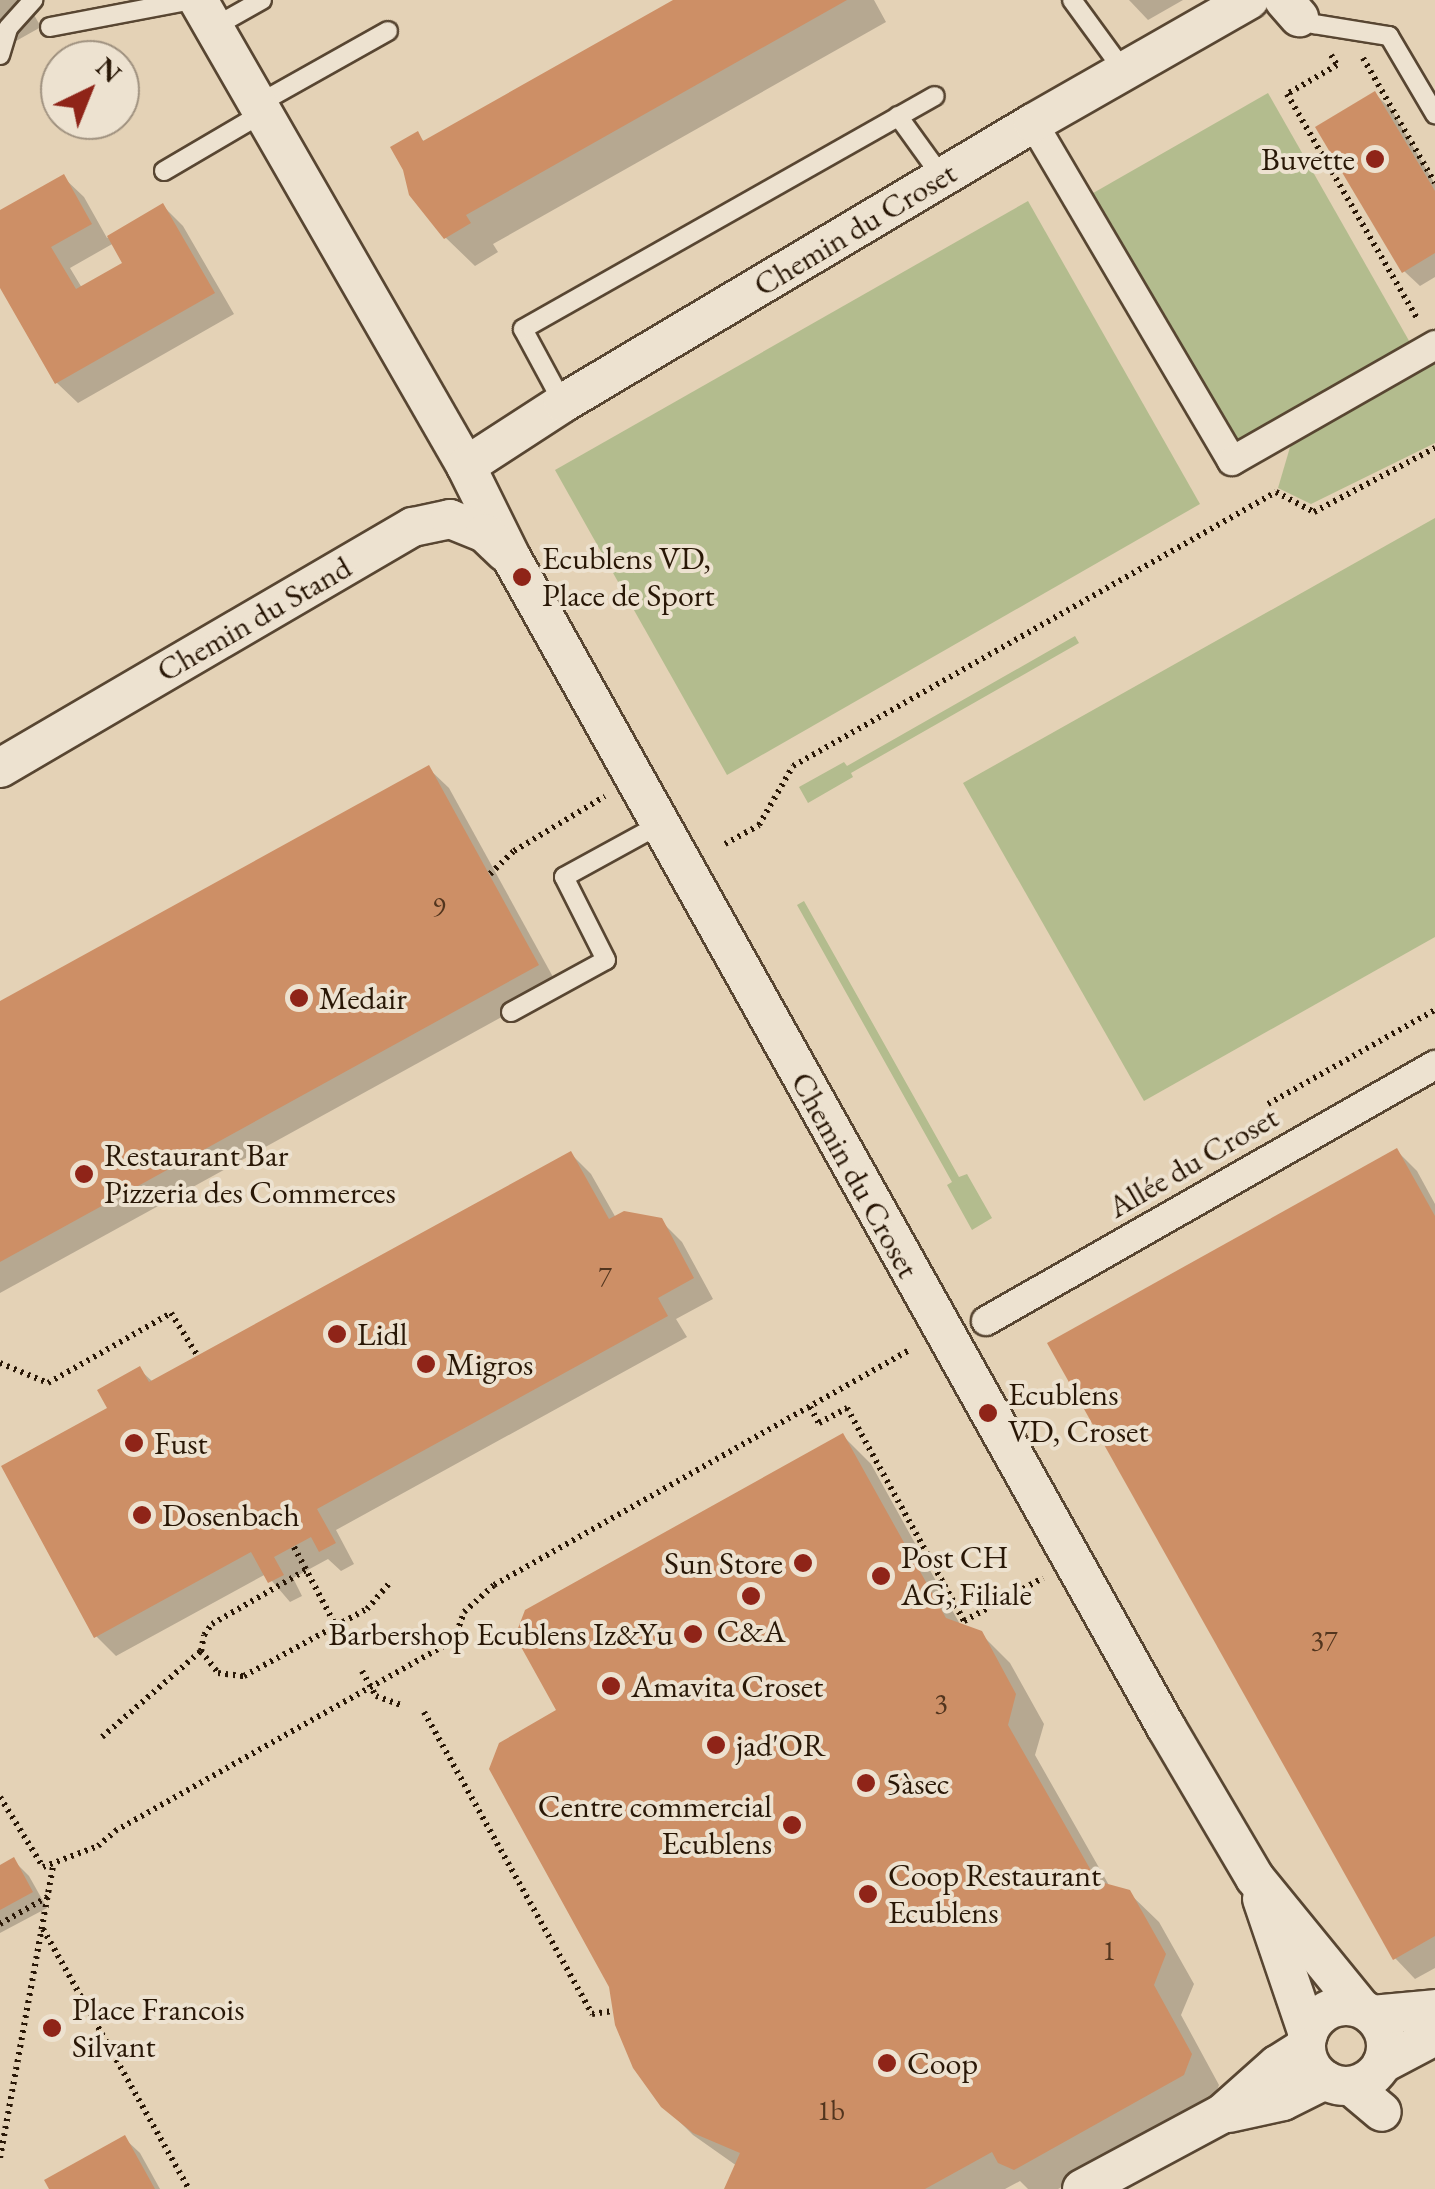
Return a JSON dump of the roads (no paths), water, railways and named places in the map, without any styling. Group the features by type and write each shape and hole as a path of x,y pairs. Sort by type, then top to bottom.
{"street":[{"name":"Chemin du Croset","path":"466,466 564,402 942,177 1249,0"},
{"name":"Chemin du Croset","path":"201,9 466,466 510,557 1072,1562 1255,1878 1367,2012"},
{"path":"1033,123 1232,461 1434,346"},
{"name":"Chemin du Stand","path":"0,768 414,527 450,519 466,524 485,533 510,557"},
{"name":"Allée du Croset","path":"986,1321 1435,1065"},
{"name":"Chemin du Croset","path":"1255,1878 1307,2040"},
{"path":"1082,2189 1222,2114 1307,2040 1323,2013 1335,2007 1367,2012 1435,2009"},
{"path":"1358,2076 1386,2038 1367,2012"},
{"path":"1222,2114 1268,2106 1358,2076 1435,2036"},
{"path":"1307,2040 1308,2060 1358,2076"}],"lane":[{"path":"0,55 8,28 33,0"},
{"path":"50,26 262,0"},
{"path":"1072,0 1122,70"},
{"path":"1291,9 1314,24 1389,36 1435,114"},
{"path":"164,170 388,31"},
{"path":"564,402 523,329 935,96"},
{"path":"898,116 942,177"},
{"path":"511,1012 606,960 564,878 661,824"}],"place":[{"name":"Buvette","path":"1375,159"},
{"name":"Ecublens VD, Place de Sport","path":"522,577"},
{"name":"Medair","path":"299,998"},
{"name":"Restaurant Bar Pizzeria des Commerces","path":"84,1174"},
{"name":"Lidl","path":"337,1334"},
{"name":"Migros","path":"426,1364"},
{"name":"Ecublens VD, Croset","path":"988,1413"},
{"name":"Fust","path":"134,1443"},
{"name":"Dosenbach","path":"142,1515"},
{"name":"Sun Store","path":"803,1563"},
{"name":"Post CH AG, Filiale","path":"881,1576"},
{"name":"C&A","path":"751,1596"},
{"name":"Barbershop Ecublens Iz&Yu","path":"693,1634"},
{"name":"Amavita Croset","path":"611,1686"},
{"name":"jad'OR","path":"716,1745"},
{"name":"5àsec","path":"866,1783"},
{"name":"Centre commercial Ecublens","path":"792,1825"},
{"name":"Coop Restaurant Ecublens","path":"868,1894"},
{"name":"Place Francois Silvant","path":"52,2028"},
{"name":"Coop","path":"887,2063"}]}
